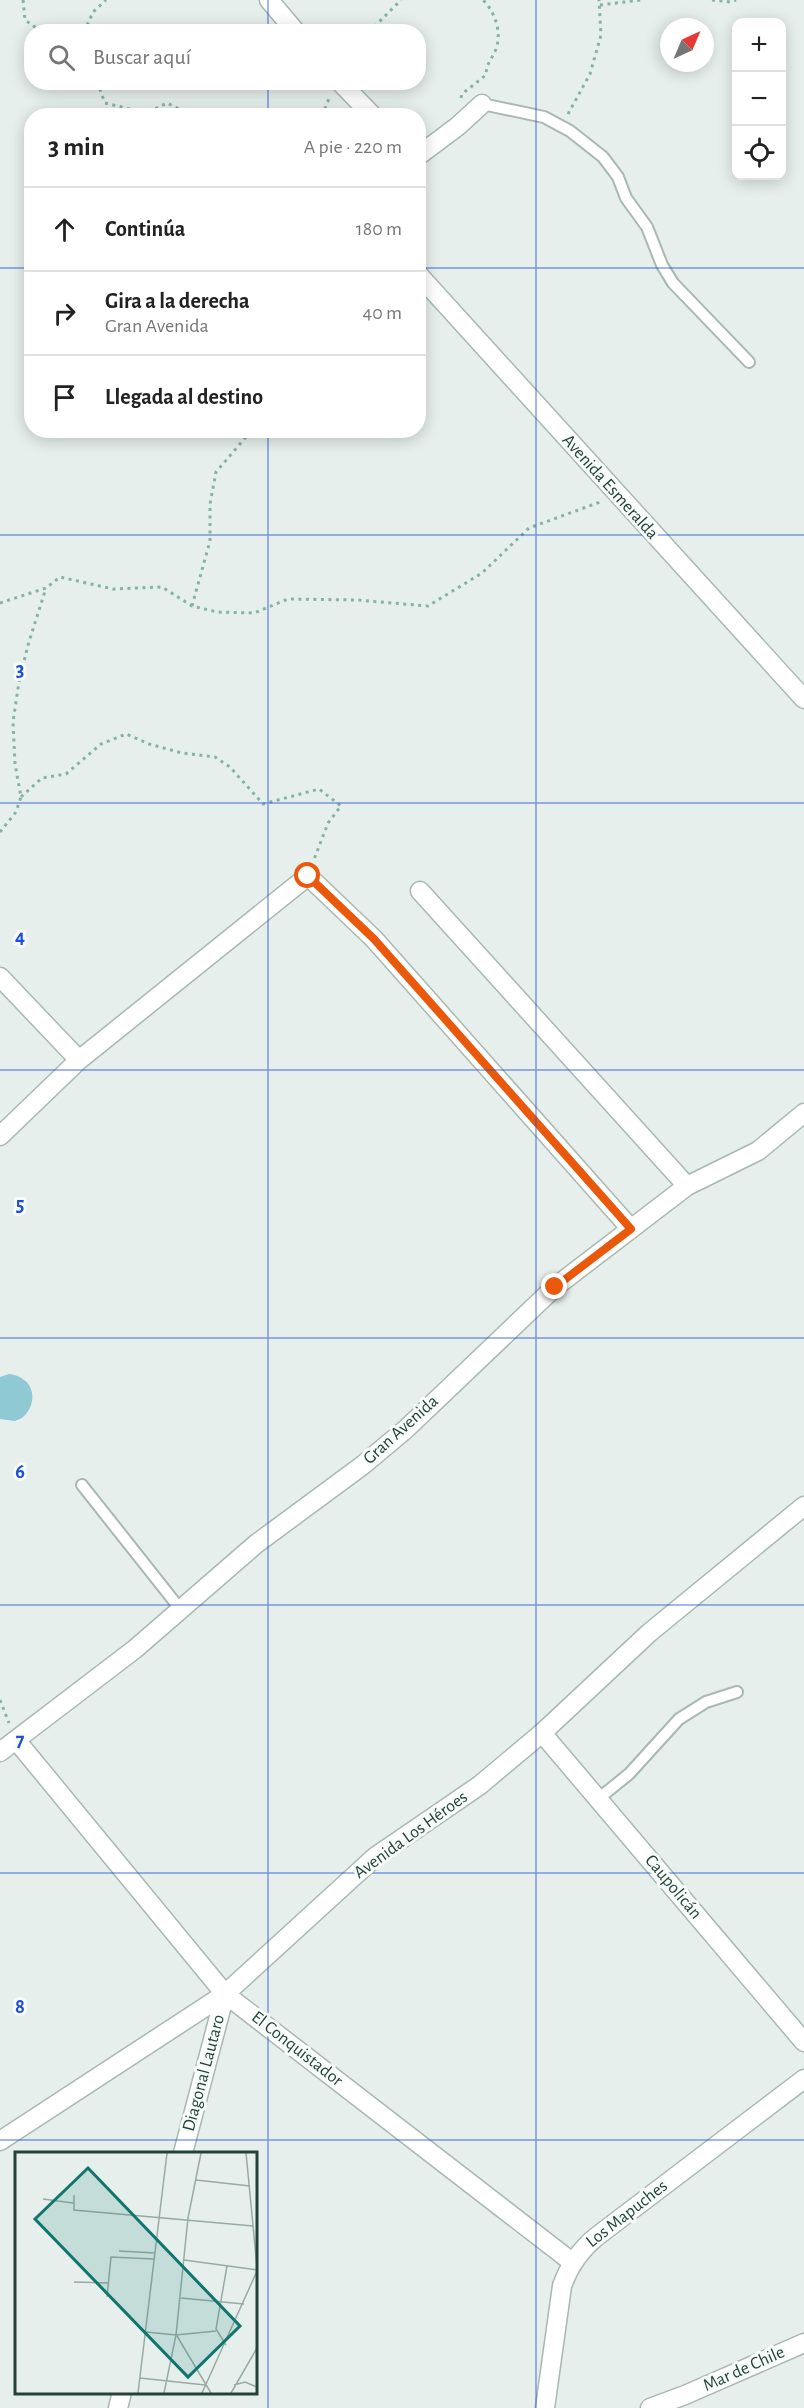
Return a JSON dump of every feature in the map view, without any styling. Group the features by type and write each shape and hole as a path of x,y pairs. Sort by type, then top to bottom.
{"street":[{"path":"269,0 289,24"},
{"path":"341,90 363,108"},
{"path":"426,150 482,104"},
{"name":"Avenida Esmeralda","path":"426,283 804,699"},
{"path":"0,1136 79,1059 308,876 374,939 631,1229"},
{"path":"420,891 687,1186"},
{"path":"0,977 79,1059"},
{"name":"Gran Avenida","path":"0,1752 135,1649 256,1544 372,1458 406,1429 555,1287 687,1186 758,1151 804,1113"},
{"name":"Avenida Los Héroes","path":"0,2142 225,1994 375,1857 480,1785 542,1733 649,1633 804,1506"},
{"name":"Caupolicán","path":"542,1733 804,2042"},
{"name":"El Conquistador","path":"16,1740 225,1994 572,2262"},
{"name":"Diagonal Lautaro","path":"183,2152 225,1994"},
{"name":"Los Mapuches","path":"545,2408 561,2293 572,2262 587,2244 804,2079"},
{"name":"Mar de Chile","path":"650,2408 804,2343"},
{"path":"118,2408 122,2393"}],"lane":[{"path":"482,104 531,113 560,126 593,149 611,168 626,198 647,227 662,265 673,283 749,362"},
{"path":"82,1485 181,1610"},
{"path":"598,1799 629,1773 679,1719 706,1702 737,1692"}],"path":[{"path":"23,0 25,20 31,24"},
{"path":"88,24 93,12 106,0"},
{"path":"377,24 401,0"},
{"path":"458,126 456,117 462,94 486,75 486,66 496,49 500,31 483,0"},
{"path":"560,126 575,104 590,74 601,35 600,2 641,0"},
{"path":"712,0 731,2 736,0"},
{"path":"100,90 105,103 126,108"},
{"path":"326,108 334,90"},
{"path":"156,108 167,103 177,108"},
{"path":"192,606 210,542 210,504 216,472 245,438"},
{"path":"0,603 46,588 60,578 112,590 162,587 192,606 217,612 254,613 288,599 357,600 428,606 482,573 529,528 606,500 611,489"},
{"path":"0,832 16,812 21,797 15,764 14,722 23,663 46,588"},
{"path":"21,797 42,778 66,774 101,744 126,734 149,744 182,753 215,757 230,767 262,804 319,789 341,806 328,823 308,876"},
{"path":"0,1700 16,1740"}],"water":[{"path":"9,1374 24,1380 32,1391 28,1412 15,1421 0,1419 0,1377"}],"route":[{"path":"308,876 374,939 631,1229 555,1287"}]}
